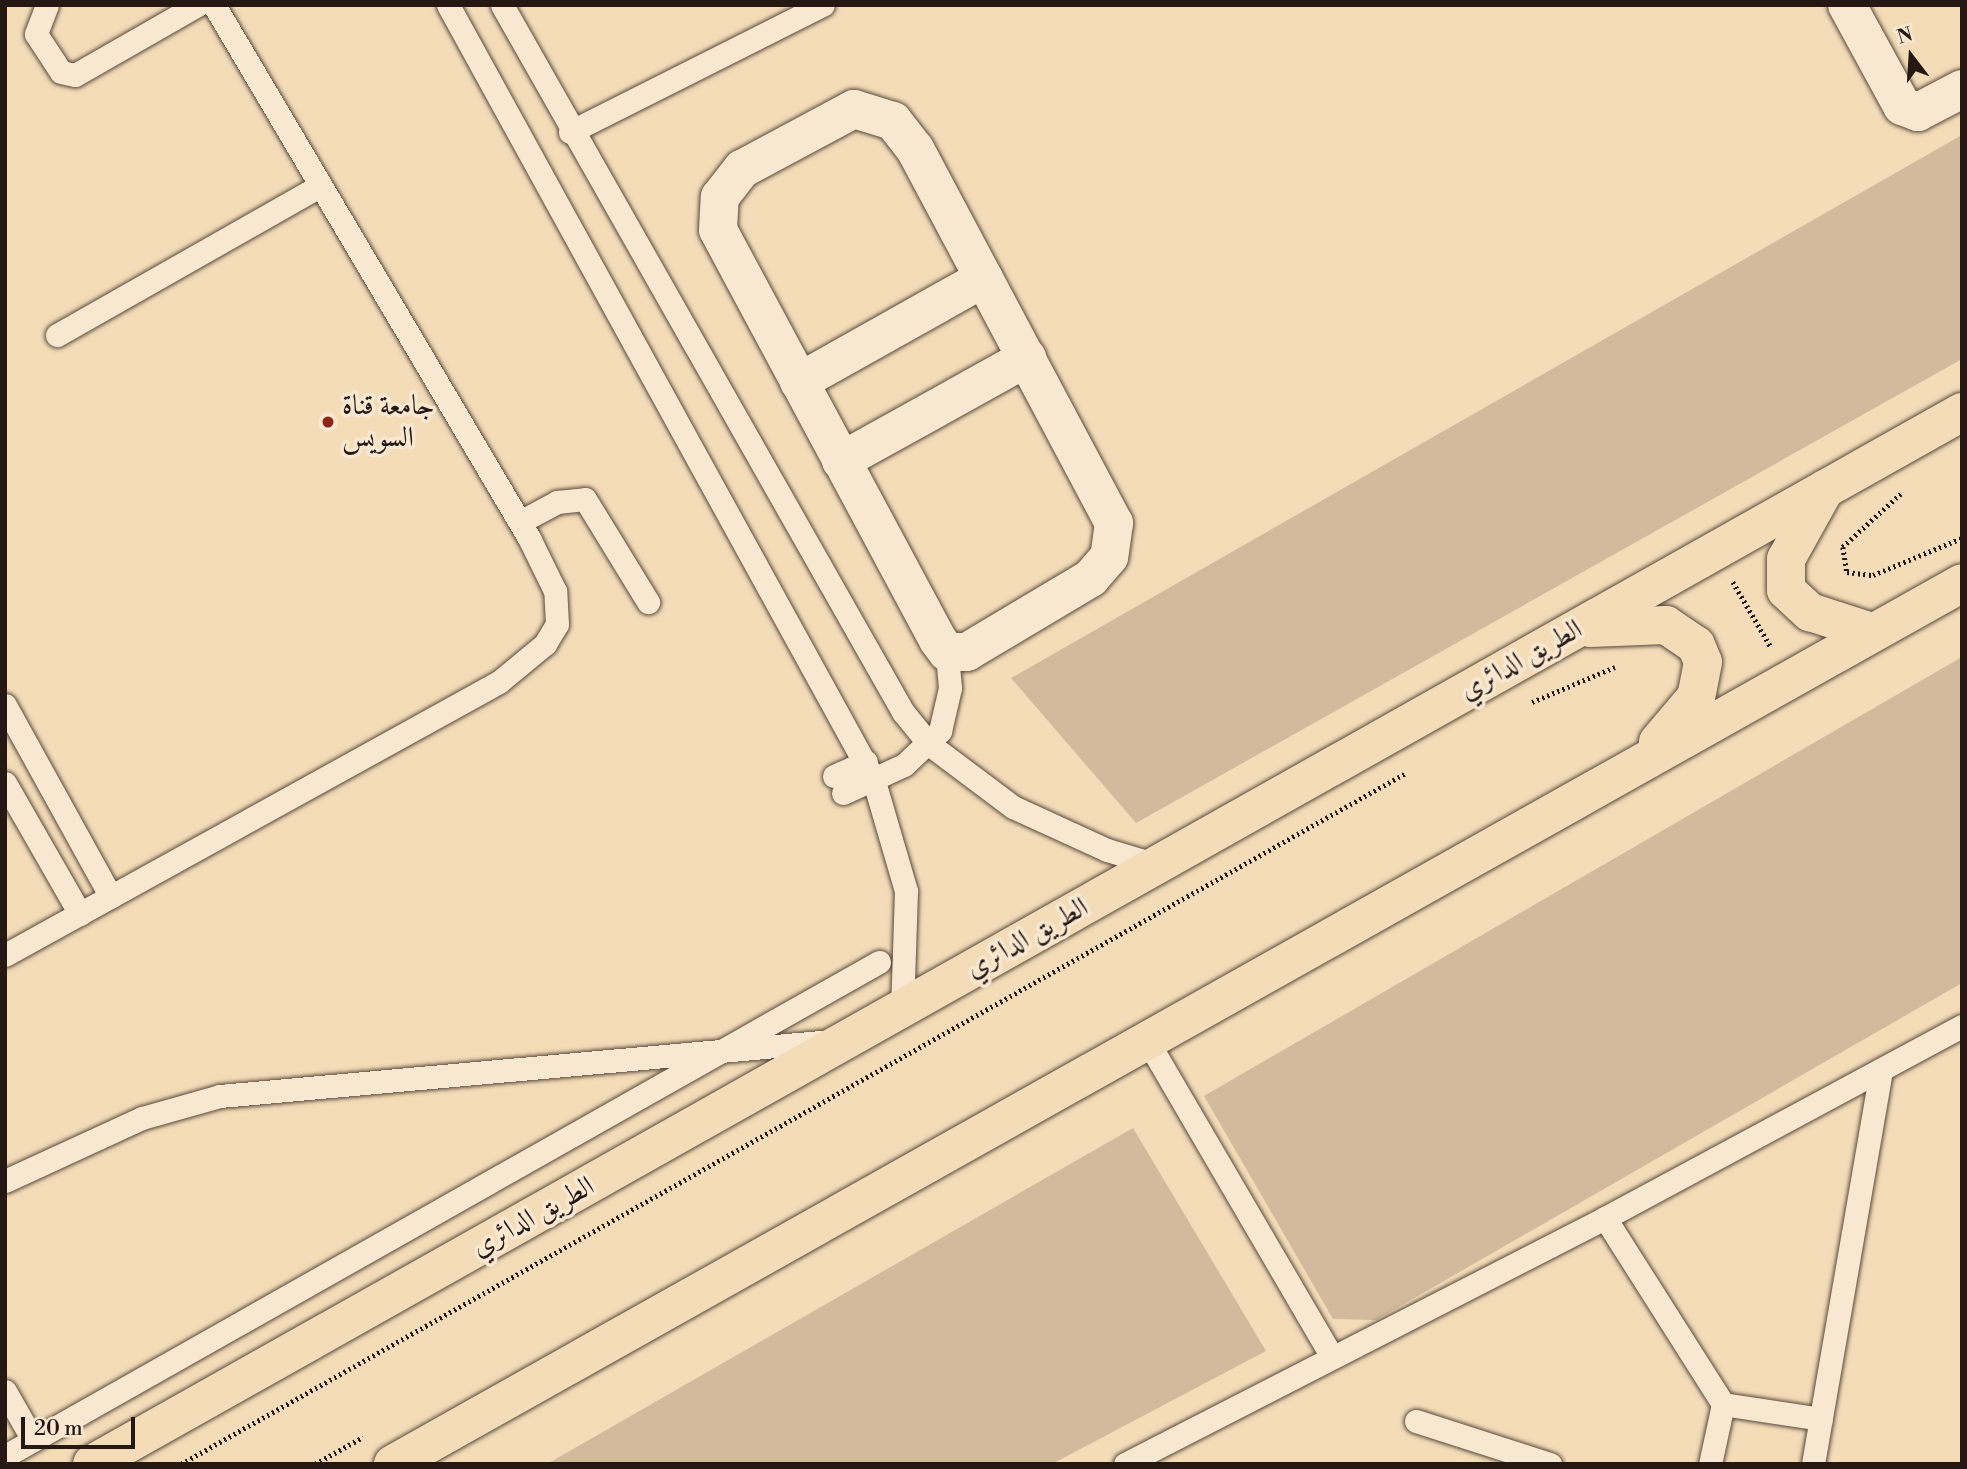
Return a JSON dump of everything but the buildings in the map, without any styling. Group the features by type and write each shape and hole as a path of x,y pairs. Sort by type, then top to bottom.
{"main road":[{"name":"الطريق الدائري","path":"92,1464 1962,412"},
{"path":"1825,489 1786,559 1786,590 1810,611 1872,632"},
{"path":"393,1464 1962,583"},
{"path":"1576,629 1666,625 1696,645 1703,662 1696,697 1640,762"}],"street":[{"path":"1847,5 1902,106 1918,112 1962,89"},
{"path":"868,110 902,129 984,278 1106,505 1114,541 1091,578 967,652 947,652 718,230 720,197 742,169 840,112 868,110"},
{"path":"799,382 984,278"},
{"path":"841,461 1027,358"}],"lane":[{"path":"47,5 36,34 61,72 75,75 197,5"},
{"path":"5,955 523,666 557,624 555,591 520,522 317,187 214,5"},
{"path":"448,5 869,770 906,891 902,1009"},
{"path":"502,5 570,132 903,712 929,744 1013,807 1107,850 1157,865"},
{"path":"570,132 822,5"},
{"path":"57,335 317,187"},
{"path":"520,522 557,502 585,499 648,602"},
{"path":"839,784 869,770 904,765 929,744 947,710 947,652"},
{"path":"5,705 111,897"},
{"path":"5,783 80,914"},
{"path":"5,1456 879,962"},
{"path":"1125,1464 1330,1354 1605,1218 1962,1026"},
{"path":"5,1181 142,1118 220,1096 851,1039"},
{"path":"1148,1042 1330,1354"},
{"path":"1813,1464 1881,1070"},
{"path":"1605,1218 1723,1404 1710,1464"},
{"path":"5,1391 33,1440"},
{"path":"1723,1404 1821,1419"},
{"path":"1416,1421 1550,1464"}],"path":[{"path":"1906,489 1843,547 1847,572 1873,575 1962,538"},
{"path":"1519,709 1626,663"},
{"path":"181,1464 1413,769"},
{"path":"315,1464 376,1430"}],"shaded area":[{"path":"1962,135 1962,359 1136,823 1011,678"},
{"path":"1962,657 1962,983 1376,1320 1333,1319 1204,1096"},
{"path":"1133,1128 1266,1351 1052,1464 547,1464"}],"place":[{"name":"جامعة قناة السويس","path":"328,422"}]}
